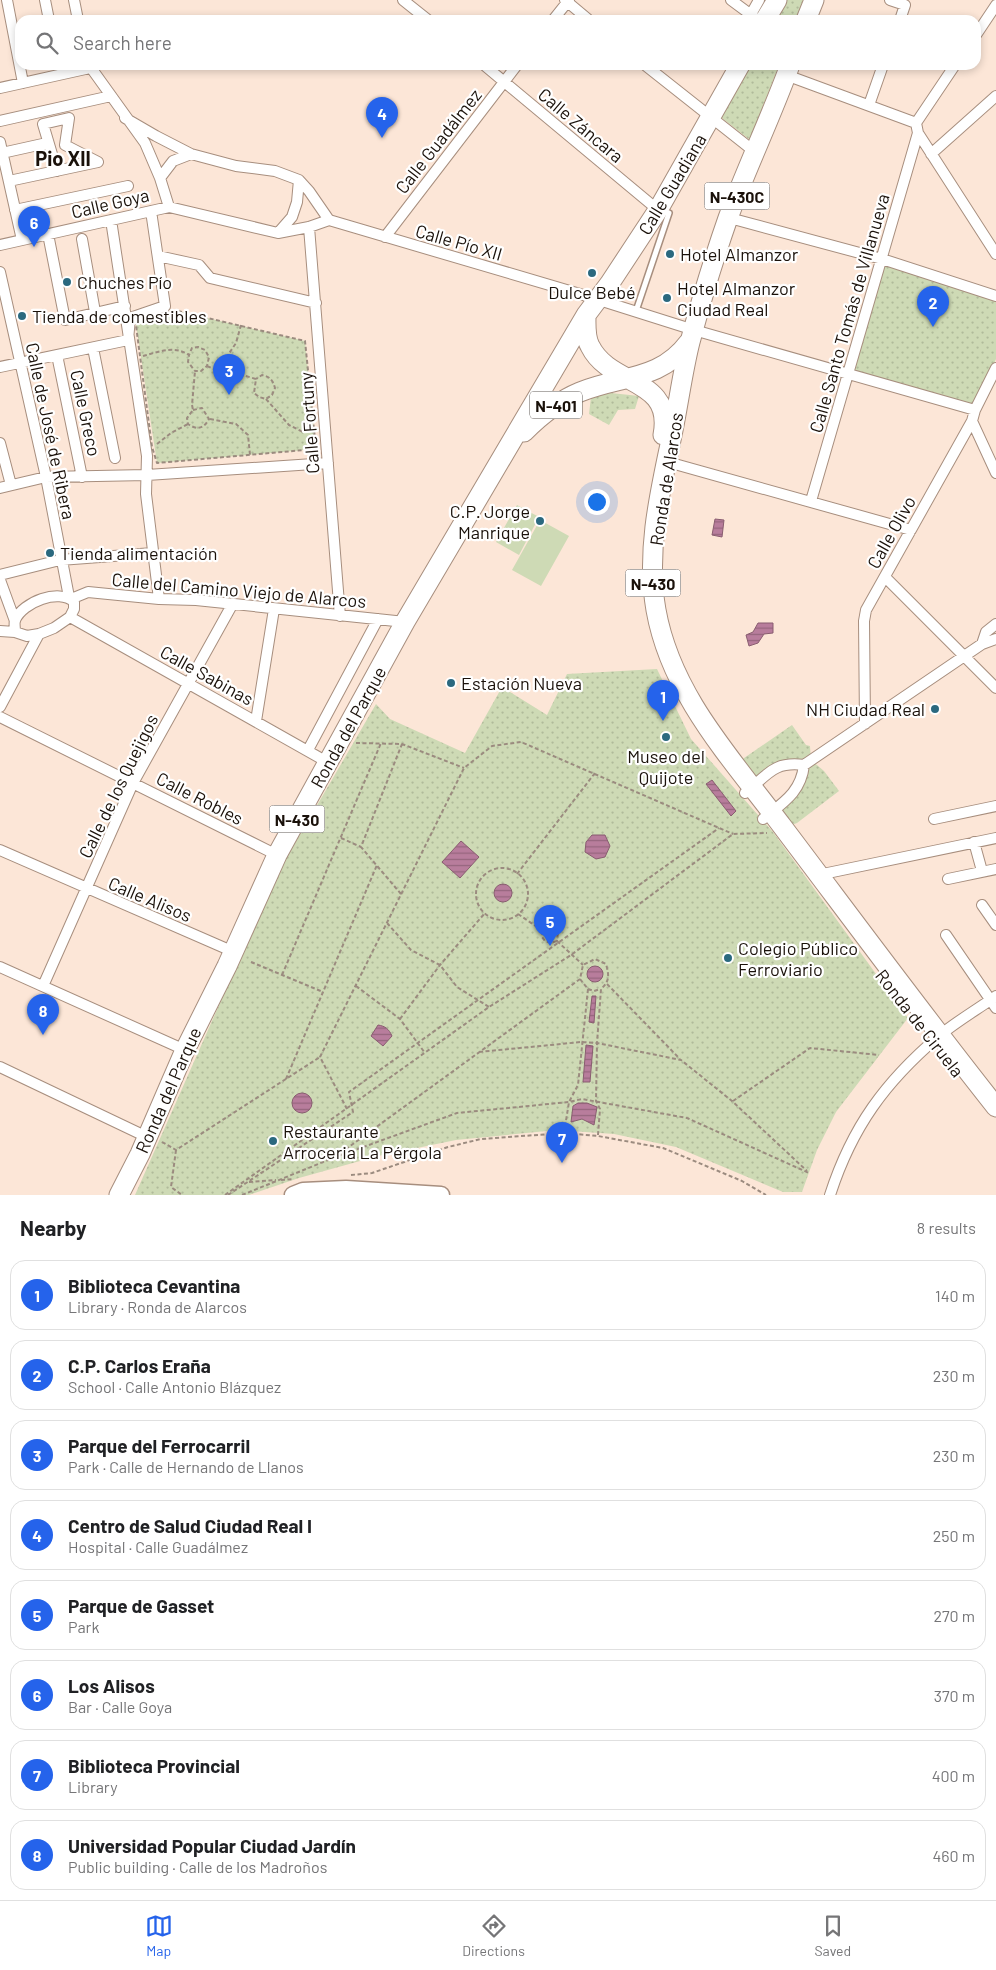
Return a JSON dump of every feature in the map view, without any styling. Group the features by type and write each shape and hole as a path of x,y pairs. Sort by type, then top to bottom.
{"highway":[{"path":"762,15 777,0"},
{"path":"808,15 814,0"},
{"name":"Calle Guadiana","path":"586,315 588,296 610,283 658,210 737,70"},
{"name":"Ronda de Alarcos","path":"760,807 682,705 662,663 649,621 643,572 645,535 692,335 728,219 788,70"},
{"path":"586,315 586,334 594,354 605,364 627,378"},
{"name":"Ronda del Parque","path":"119,1195 134,1166 153,1139 185,1050 234,952 277,856 405,622 586,315"},
{"name":"Ronda del Parque","path":"502,457 548,409 581,392 652,372 663,367 681,353 692,335"},
{"name":"Ronda de Alarcos","path":"627,378 650,392 662,405 665,421 662,461"},
{"name":"Ronda de Ciruela","path":"760,807 818,875 996,1120"},
{"name":"Ronda de Ciruela","path":"760,807 937,1039 996,1108"},
{"name":"N-430","path":"104,1195 134,1166"}],"main road":[{"path":"294,1187 302,1191 346,1190 441,1195"}],"street":[{"path":"7,0 15,39"},
{"path":"45,0 48,15"},
{"path":"74,0 77,15"},
{"path":"403,0 422,15"},
{"path":"731,0 752,15"},
{"path":"758,15 759,0"},
{"path":"890,0 905,5 902,15"},
{"path":"557,15 567,1 583,15"},
{"path":"981,28 996,5"},
{"path":"21,70 24,83"},
{"path":"0,88 24,83 59,70"},
{"path":"91,70 125,118 145,143 160,178 169,207 278,233 309,227 329,220 299,180 275,171 236,166 191,154 125,118"},
{"name":"Calle Záncara","path":"490,70 658,210"},
{"name":"Calle Guadálmez","path":"384,237 513,70"},
{"path":"652,70 755,152"},
{"path":"788,70 869,105 916,122"},
{"path":"869,105 881,70"},
{"path":"952,70 916,122 918,133 996,254"},
{"path":"0,121 111,96"},
{"path":"932,154 996,96"},
{"path":"9,180 57,171 98,162 65,145 69,118 43,124 47,143 57,171"},
{"name":"Calle Santo Tomás de Villanueva","path":"811,501 918,133"},
{"path":"0,142 22,240"},
{"path":"2,153 47,143"},
{"path":"160,178 173,162 191,154"},
{"path":"278,233 292,217 297,202 299,180"},
{"path":"16,210 128,186"},
{"name":"Calle Goya","path":"0,245 169,207"},
{"path":"128,340 130,318 165,306 151,211"},
{"path":"728,219 882,259 996,296"},
{"path":"111,220 128,340 136,358 147,456 146,494 159,599"},
{"name":"Calle Pío XII","path":"329,220 636,311 692,335 849,373 975,410"},
{"name":"Calle Fortuny","path":"309,227 340,616"},
{"path":"48,234 65,320 124,306"},
{"path":"82,240 95,312"},
{"path":"158,256 199,264 210,278 316,303"},
{"name":"Calle de José de Ribera","path":"0,272 22,363 46,477 60,560 70,598 74,602 74,610 70,617"},
{"path":"0,367 128,340"},
{"path":"93,348 115,458"},
{"name":"Calle Greco","path":"57,355 82,478"},
{"name":"Calle Olivo","path":"865,724 864,621 866,610 972,421 975,410 996,368"},
{"path":"972,421 996,473"},
{"path":"0,443 11,486"},
{"path":"662,461 911,530"},
{"path":"0,488 46,477 82,478 328,463"},
{"path":"0,575 60,560 153,553"},
{"path":"885,577 996,688"},
{"path":"0,580 15,620 15,632"},
{"name":"Calle del Camino Viejo de Alarcos","path":"15,620 25,608 41,600 56,596 70,598 88,592 159,599 196,600 405,622"},
{"name":"Calle de los Quejigos","path":"43,986 133,783 232,605"},
{"path":"256,721 274,609"},
{"path":"0,631 15,632 26,636 39,634 54,628 70,617"},
{"name":"Calle Sabinas","path":"70,617 329,763"},
{"path":"308,750 378,620"},
{"path":"982,644 986,632 996,624"},
{"path":"0,707 39,634"},
{"path":"760,807 778,766 789,763 804,765 982,644 996,639"},
{"name":"Calle Robles","path":"0,717 277,856"},
{"path":"760,807 797,789 803,779 804,765"},
{"path":"934,819 996,806"},
{"path":"818,875 996,838"},
{"path":"974,842 982,872"},
{"name":"Calle Alisos","path":"0,850 234,952"},
{"path":"948,879 996,869"},
{"path":"982,905 996,925"},
{"path":"830,1195 840,1165 858,1128 889,1084 937,1039 994,1001 946,934"},
{"path":"0,967 185,1050"},
{"path":"0,1067 153,1139"}],"lane":[{"path":"636,311 636,305 668,213 658,210"}],"path":[{"path":"178,310 241,325 305,341 316,449 157,463 152,447 136,358 135,318 178,310"},
{"path":"232,372 228,355 236,343 241,325"},
{"path":"193,410 195,371 188,362 192,348 198,347 205,350 209,357 207,366 201,371 195,371"},
{"path":"136,358 171,349 182,350 189,354"},
{"path":"207,366 221,372 232,372 256,379"},
{"path":"266,399 272,395 275,388 273,381 268,376 262,375 256,379 254,393 266,399 289,425 303,432 314,430"},
{"path":"210,419 206,425 199,429 193,428 188,424 187,418 193,410 202,408 210,419 236,424 248,435 250,455"},
{"path":"152,447 171,433 188,424"},
{"path":"182,1195 171,1187 176,1150 320,1057 464,768 492,746 521,742 733,834"},
{"path":"353,743 402,744 464,768"},
{"path":"282,975 381,743"},
{"path":"362,847 402,744"},
{"path":"518,874 595,773"},
{"path":"227,1195 489,1008 571,955 733,834 760,807"},
{"path":"227,1195 353,1112 348,1092 719,828"},
{"path":"340,838 362,847 401,895"},
{"path":"286,1079 377,865"},
{"path":"501,868 518,874 526,886 528,894 527,901 518,914 505,920 498,920 484,913 476,898 476,889 485,874 501,868"},
{"path":"400,1019 440,965 484,913"},
{"path":"518,914 543,931"},
{"path":"387,923 411,950 440,965 457,987 489,1008"},
{"path":"547,927 558,932 557,942 545,941 542,937 543,931 547,927"},
{"path":"557,942 583,965"},
{"path":"580,979 588,989 594,991 601,989 607,984 609,974 606,964 594,960 583,965"},
{"path":"251,962 323,992"},
{"path":"333,1158 580,979 583,965"},
{"path":"242,1195 333,1158 457,1113 569,1102 582,1099 687,1118 809,1173 732,1101 681,1060 607,984"},
{"path":"355,986 400,1019 425,1053"},
{"path":"564,1133 569,1102 578,1085 588,989"},
{"path":"598,1136 600,1110 596,1102 597,1043 601,989"},
{"path":"479,1052 582,1042 597,1043 681,1060"},
{"path":"732,1101 810,1048 879,1055"},
{"path":"320,1057 347,1109"},
{"path":"343,1175 372,1173 448,1147 481,1139 564,1133 598,1136 663,1148 742,1181 766,1195"},
{"path":"153,1139 176,1150"},
{"path":"247,1182 279,1180 294,1187"}],"green space":[{"path":"785,0 803,0 798,15 776,15"},
{"path":"744,70 777,70 750,140 718,115"},
{"path":"882,259 996,301 996,359 975,410 849,373"},
{"path":"178,311 305,341 316,449 157,463 135,318"},
{"path":"611,393 639,396 635,409 618,410 609,425 589,414 591,397"},
{"path":"517,505 539,517 519,555 496,542"},
{"path":"540,520 569,536 541,586 512,570"},
{"path":"657,669 691,739 773,832 908,1018 836,1112 817,1150 802,1192 783,1192 676,1147 614,1134 557,1130 456,1140 378,1156 299,1178 249,1195 135,1195 277,874 376,704 390,719 465,753 502,687 547,715 567,674"},
{"path":"792,725 806,745 810,746 811,760 824,771 839,791 797,823 789,826 772,812 803,779 810,761 789,763 751,788 734,765"}],"shaded area":[{"path":"715,519 724,520 722,537 712,535"},
{"path":"758,623 773,623 773,633 764,634 758,643 749,646 746,635 753,632"},
{"path":"712,780 736,811 731,816 706,784"},
{"path":"592,835 605,835 610,846 605,857 596,859 585,852 586,842"},
{"path":"461,841 479,857 460,878 442,862"},
{"path":"499,884 507,884 512,889 510,900 499,902 494,897 494,889"},
{"path":"592,966 598,966 603,971 601,980 592,982 587,977 587,971"},
{"path":"592,996 596,996 594,1023 589,1022"},
{"path":"378,1025 390,1031 392,1036 383,1046 371,1036"},
{"path":"586,1045 593,1046 590,1082 583,1082"},
{"path":"298,1093 306,1093 312,1099 312,1107 306,1113 298,1113 292,1107 292,1099"},
{"path":"578,1103 587,1103 597,1107 594,1125 582,1119 571,1122 573,1106"}],"place":[{"name":"Centro de Salud Ciudad Real I","path":"382,138"},
{"name":"Los Alisos","path":"34,247"},
{"name":"Hotel Almanzor","path":"670,254"},
{"name":"Dulce Bebé","path":"592,273"},
{"name":"Chuches Pío","path":"67,282"},
{"name":"Hotel Almanzor Ciudad Real","path":"667,298"},
{"name":"Tienda de comestibles","path":"22,316"},
{"name":"C.P. Carlos Eraña","path":"933,327"},
{"name":"Parque del Ferrocarril","path":"229,395"},
{"name":"C.P. Jorge Manrique","path":"540,521"},
{"name":"Tienda alimentación","path":"50,553"},
{"name":"Estación Nueva","path":"451,683"},
{"name":"NH Ciudad Real","path":"935,709"},
{"name":"Biblioteca Cevantina","path":"663,721"},
{"name":"Museo del Quijote","path":"666,737"},
{"name":"Parque de Gasset","path":"550,946"},
{"name":"Colegio Público Ferroviario","path":"728,958"},
{"name":"Universidad Popular Ciudad Jardín","path":"43,1035"},
{"name":"Restaurante Arroceria La Pérgola","path":"273,1141"},
{"name":"Biblioteca Provincial","path":"562,1163"}],"district":[{"name":"Pio XII","path":"63,158"}]}
